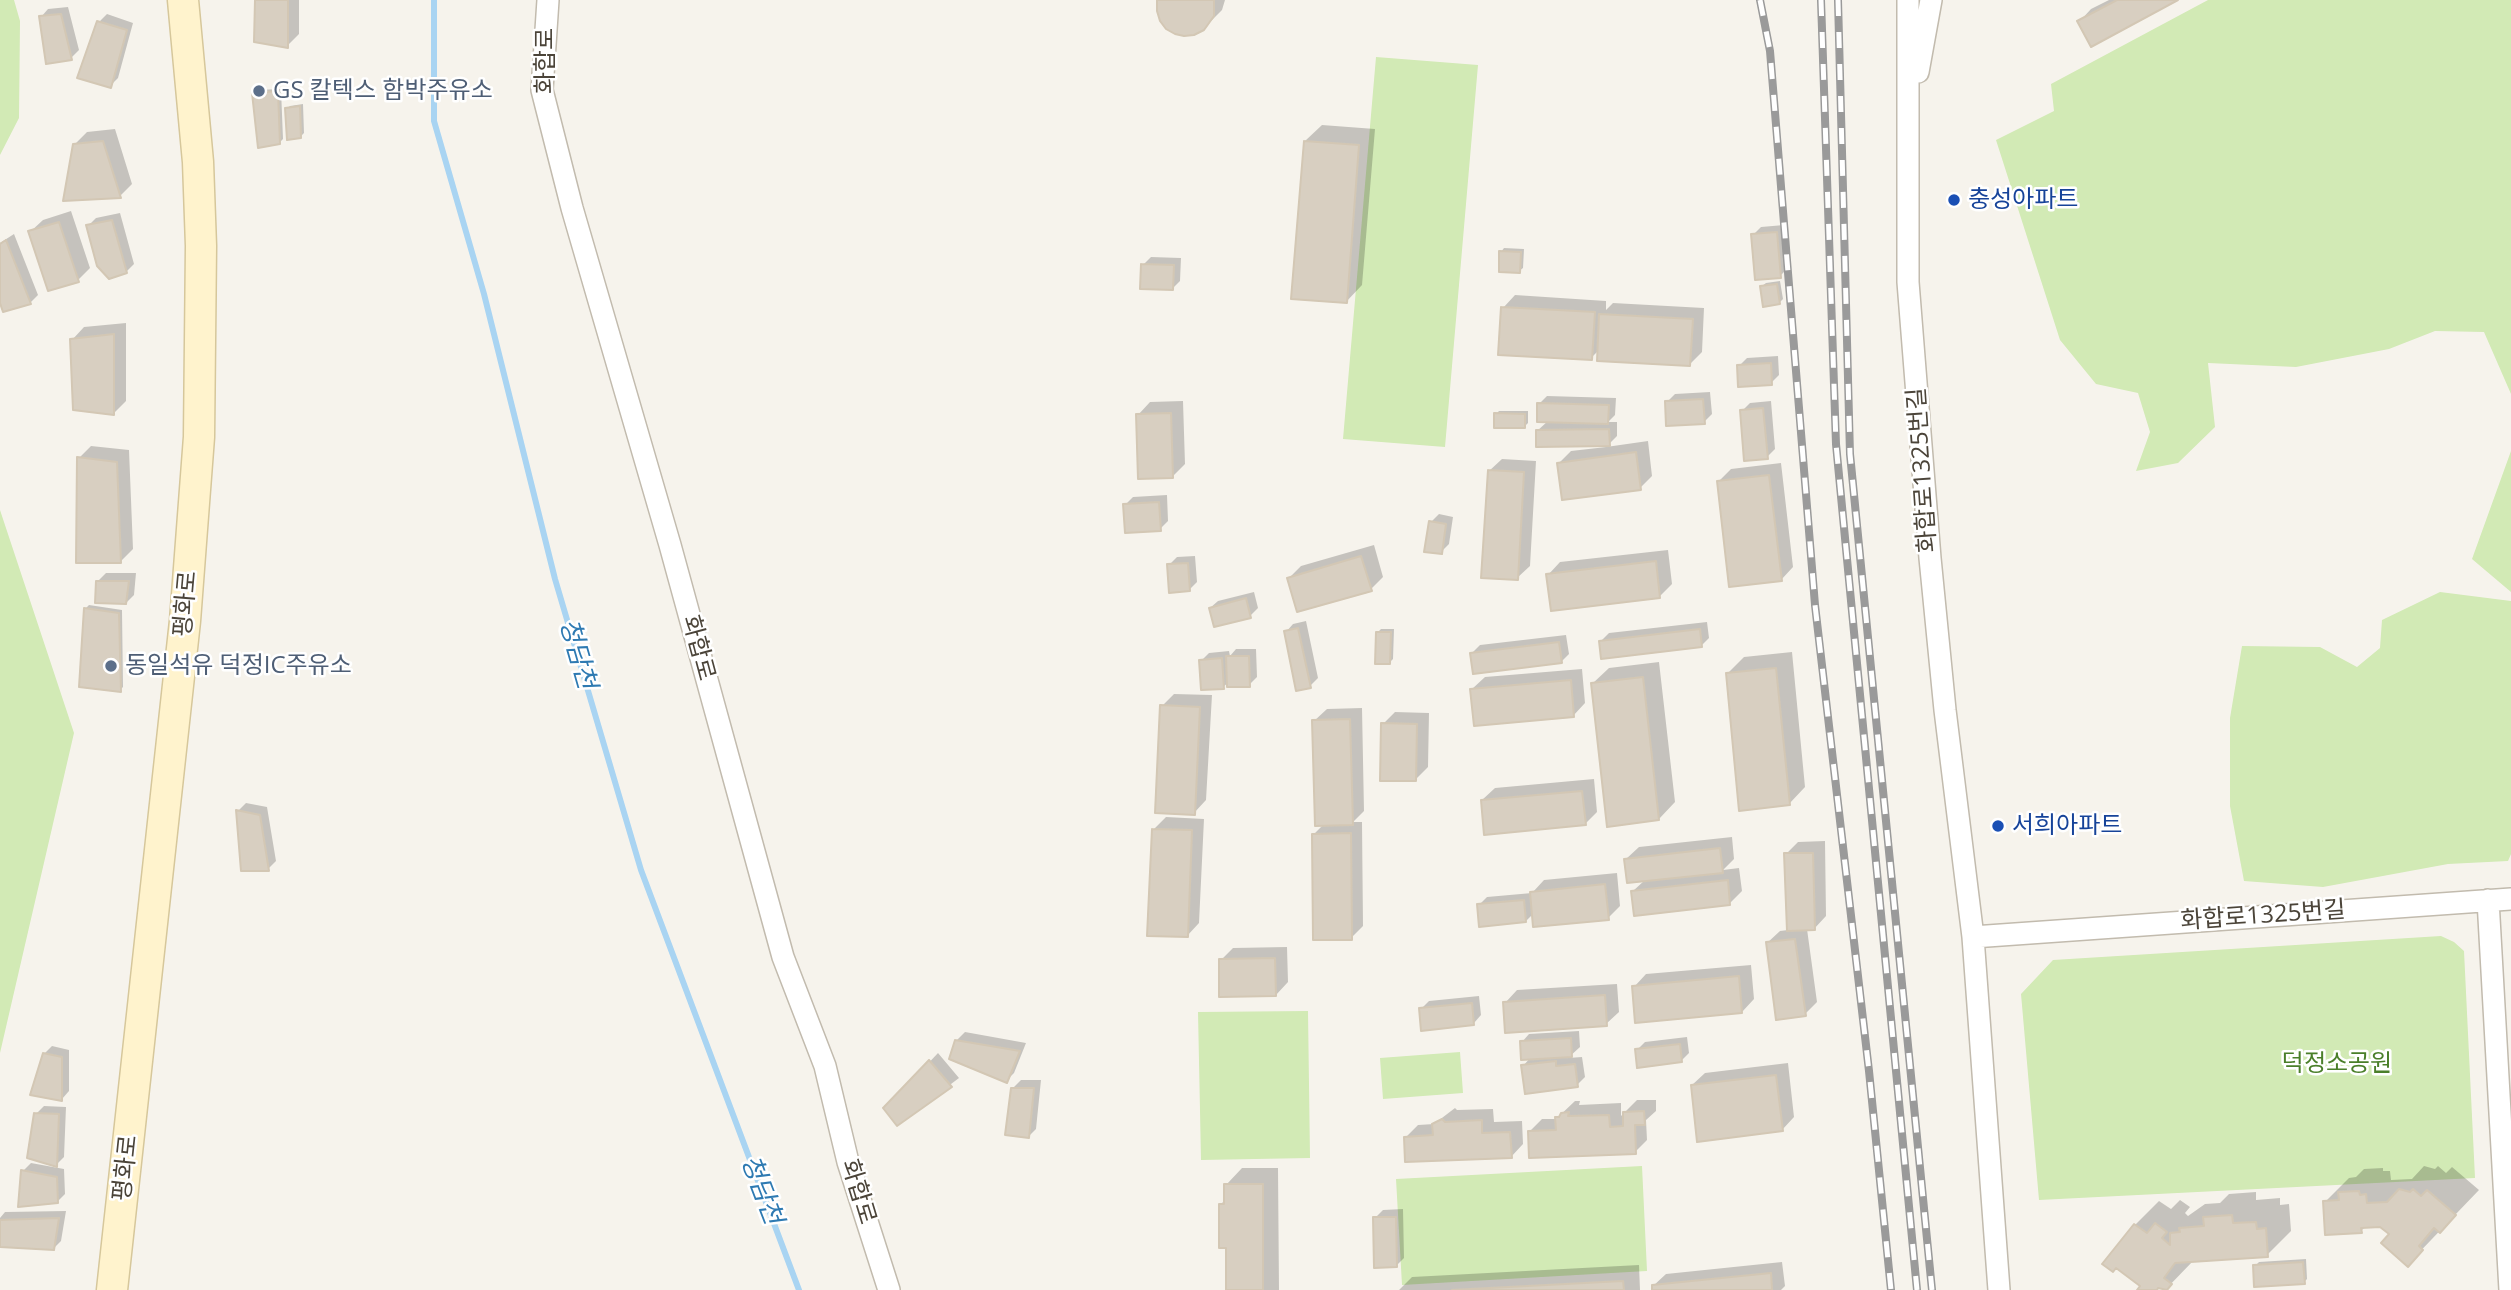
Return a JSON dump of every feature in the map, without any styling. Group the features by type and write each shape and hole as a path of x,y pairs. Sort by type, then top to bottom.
{"main road":[{"name":"평화로","path":"112,1290 186,621 200,437 201,246 198,163 183,0"}],"street":[{"name":"화합로","path":"548,0 542,90 572,208 670,545 783,957 825,1066 848,1162 889,1290"},
{"name":"화합로1325번길","path":"1908,0 1909,282 1930,558 1945,710 1973,937 1999,1290"},
{"path":"1908,137 1931,0"},
{"name":"화합로1325번길","path":"1973,937 2511,899"},
{"path":"2488,900 2510,1290"}],"green space":[{"path":"0,0 14,0 20,21 19,118 0,155"},
{"path":"2208,0 2511,0 2511,394 2484,332 2435,331 2389,349 2296,367 2208,363 2215,427 2178,463 2136,471 2150,432 2138,393 2096,384 2060,340 1996,140 2054,111 2051,84"},
{"path":"1376,57 1478,65 1445,447 1343,439"},
{"path":"2511,451 2511,592 2472,559"},
{"path":"0,510 74,733 0,1053"},
{"path":"2440,592 2511,601 2511,854 2508,861 2448,864 2323,887 2244,881 2230,806 2230,718 2242,646 2320,647 2357,667 2380,648 2382,620"},
{"name":"덕정소공원","path":"2441,936 2464,951 2475,1178 2039,1200 2021,994 2053,960"},
{"path":"1308,1011 1310,1158 1201,1160 1198,1012"},
{"path":"1460,1052 1463,1093 1383,1099 1380,1058"},
{"path":"1642,1166 1647,1271 1402,1285 1396,1179"}],"building":[{"path":"255,0 288,0 288,48 254,42"},
{"path":"1157,0 1214,0 1214,16 1204,30 1194,35 1175,34 1166,29 1160,21"},
{"path":"2117,0 2178,0 2091,47 2077,21"},
{"path":"61,14 72,60 46,64 39,16"},
{"path":"97,21 127,30 111,88 77,78"},
{"path":"278,91 280,144 258,148 252,93"},
{"path":"300,106 301,138 287,140 285,108"},
{"path":"103,141 121,198 63,201 73,144"},
{"path":"1304,141 1359,145 1347,303 1291,299"},
{"path":"112,220 127,273 109,279 97,266 86,225"},
{"path":"59,222 79,282 48,291 28,231"},
{"path":"1777,232 1781,278 1755,280 1751,234"},
{"path":"6,240 31,304 3,312 0,303 0,244"},
{"path":"1499,251 1521,252 1520,273 1499,272"},
{"path":"1141,264 1174,265 1173,290 1140,289"},
{"path":"1777,284 1780,304 1763,307 1760,286"},
{"path":"1501,307 1595,312 1592,360 1498,355"},
{"path":"1599,314 1693,319 1690,366 1597,361"},
{"path":"114,334 114,415 73,410 70,339"},
{"path":"1771,363 1772,385 1738,387 1737,365"},
{"path":"1703,399 1705,424 1666,426 1665,401"},
{"path":"1537,403 1609,405 1608,424 1537,422"},
{"path":"1763,408 1768,459 1744,461 1740,410"},
{"path":"1171,413 1173,478 1138,479 1136,414"},
{"path":"1494,413 1525,414 1525,428 1494,428"},
{"path":"1609,429 1610,446 1536,447 1536,430"},
{"path":"1636,452 1641,490 1562,500 1557,463"},
{"path":"77,457 117,462 121,563 76,563"},
{"path":"1488,470 1524,472 1518,580 1481,578"},
{"path":"1769,475 1782,581 1729,587 1717,481"},
{"path":"1159,502 1161,531 1125,533 1123,504"},
{"path":"1429,521 1446,524 1442,554 1424,552"},
{"path":"1361,556 1372,591 1297,612 1287,578"},
{"path":"1656,561 1660,598 1551,611 1546,574"},
{"path":"1188,563 1190,591 1169,593 1167,564"},
{"path":"96,581 129,581 126,604 95,603"},
{"path":"1246,598 1251,618 1214,627 1209,608"},
{"path":"84,608 119,613 121,692 79,687"},
{"path":"1298,628 1311,688 1296,691 1284,631"},
{"path":"1700,629 1702,647 1601,659 1599,641"},
{"path":"1376,632 1391,632 1390,664 1375,664"},
{"path":"1559,642 1562,663 1473,674 1470,653"},
{"path":"1226,656 1249,656 1250,687 1227,687"},
{"path":"1222,658 1224,689 1201,690 1199,660"},
{"path":"1776,668 1790,805 1739,811 1726,673"},
{"path":"1643,677 1659,820 1607,827 1591,683"},
{"path":"1571,680 1574,717 1474,726 1470,689"},
{"path":"1160,705 1200,707 1195,815 1155,813"},
{"path":"1350,719 1353,825 1315,826 1312,720"},
{"path":"1381,723 1417,724 1416,781 1380,781"},
{"path":"1582,791 1586,825 1484,835 1481,800"},
{"path":"236,810 260,815 269,871 241,871"},
{"path":"1152,829 1192,830 1188,937 1147,936"},
{"path":"1351,833 1352,940 1313,940 1312,834"},
{"path":"1720,848 1723,873 1627,883 1624,859"},
{"path":"1784,853 1813,853 1815,930 1787,931"},
{"path":"1728,880 1730,905 1634,916 1631,891"},
{"path":"1605,884 1609,920 1533,927 1530,892"},
{"path":"1524,900 1526,922 1479,927 1477,904"},
{"path":"1795,939 1806,1016 1776,1020 1766,942"},
{"path":"1275,958 1276,996 1219,997 1219,959"},
{"path":"1739,976 1742,1013 1635,1023 1632,986"},
{"path":"1605,995 1607,1026 1505,1033 1503,1002"},
{"path":"1472,1003 1474,1025 1421,1031 1419,1008"},
{"path":"1571,1038 1572,1057 1521,1060 1520,1041"},
{"path":"955,1040 1020,1051 1007,1083 949,1059"},
{"path":"1680,1044 1682,1062 1637,1068 1635,1049"},
{"path":"43,1053 62,1057 62,1101 30,1095"},
{"path":"929,1060 952,1087 897,1126 883,1108"},
{"path":"1556,1061 1556,1066 1575,1064 1578,1087 1525,1094 1521,1065"},
{"path":"1776,1075 1783,1131 1697,1142 1691,1085"},
{"path":"1011,1088 1034,1088 1029,1138 1005,1135"},
{"path":"1644,1111 1645,1125 1635,1125 1636,1154 1529,1158 1528,1131 1556,1130 1555,1117 1559,1117 1561,1113 1569,1112 1568,1116 1609,1115 1610,1127 1623,1126 1623,1112"},
{"path":"34,1113 59,1114 57,1167 27,1158"},
{"path":"1442,1119 1445,1122 1482,1120 1482,1133 1510,1132 1512,1158 1405,1162 1404,1137 1433,1135 1432,1124"},
{"path":"21,1170 57,1177 58,1203 18,1207"},
{"path":"1224,1184 1263,1184 1263,1290 1226,1290 1226,1248 1219,1248 1219,1204 1224,1204"},
{"path":"2399,1189 2410,1192 2413,1189 2421,1196 2427,1190 2456,1215 2440,1233 2434,1228 2419,1246 2423,1250 2408,1267 2381,1243 2389,1234 2380,1227 2361,1228 2362,1233 2325,1235 2323,1201 2339,1200 2338,1192 2359,1191 2360,1195 2366,1194 2367,1203 2387,1202"},
{"path":"2232,1215 2233,1223 2256,1222 2257,1229 2266,1228 2268,1257 2175,1263 2164,1278 2172,1284 2167,1290 2137,1290 2140,1286 2116,1268 2113,1272 2102,1264 2134,1224 2147,1233 2155,1223 2167,1232 2162,1238 2170,1245 2170,1233 2180,1232 2179,1228 2204,1226 2203,1217"},
{"path":"1373,1217 1396,1217 1397,1267 1374,1268"},
{"path":"59,1218 54,1250 0,1247 0,1220"},
{"path":"2303,1262 2305,1284 2254,1287 2253,1265"},
{"path":"1771,1273 1772,1290 1652,1290 1652,1285"},
{"path":"1623,1281 1624,1290 1452,1290"}],"waterway":[{"name":"청담천","path":"434,0 434,121 484,294 555,579 641,870 799,1290"}],"railway":[{"path":"1760,0 1770,51 1815,605 1869,1071 1891,1290"},
{"path":"1821,0 1836,444 1917,1290"},
{"path":"1838,0 1850,454 1932,1290"}],"place":[{"name":"GS 칼텍스 함박주유소","path":"259,91"},
{"name":"충성아파트","path":"1954,200"},
{"name":"동일석유 덕정IC주유소","path":"111,666"},
{"name":"서희아파트","path":"1998,826"}]}
